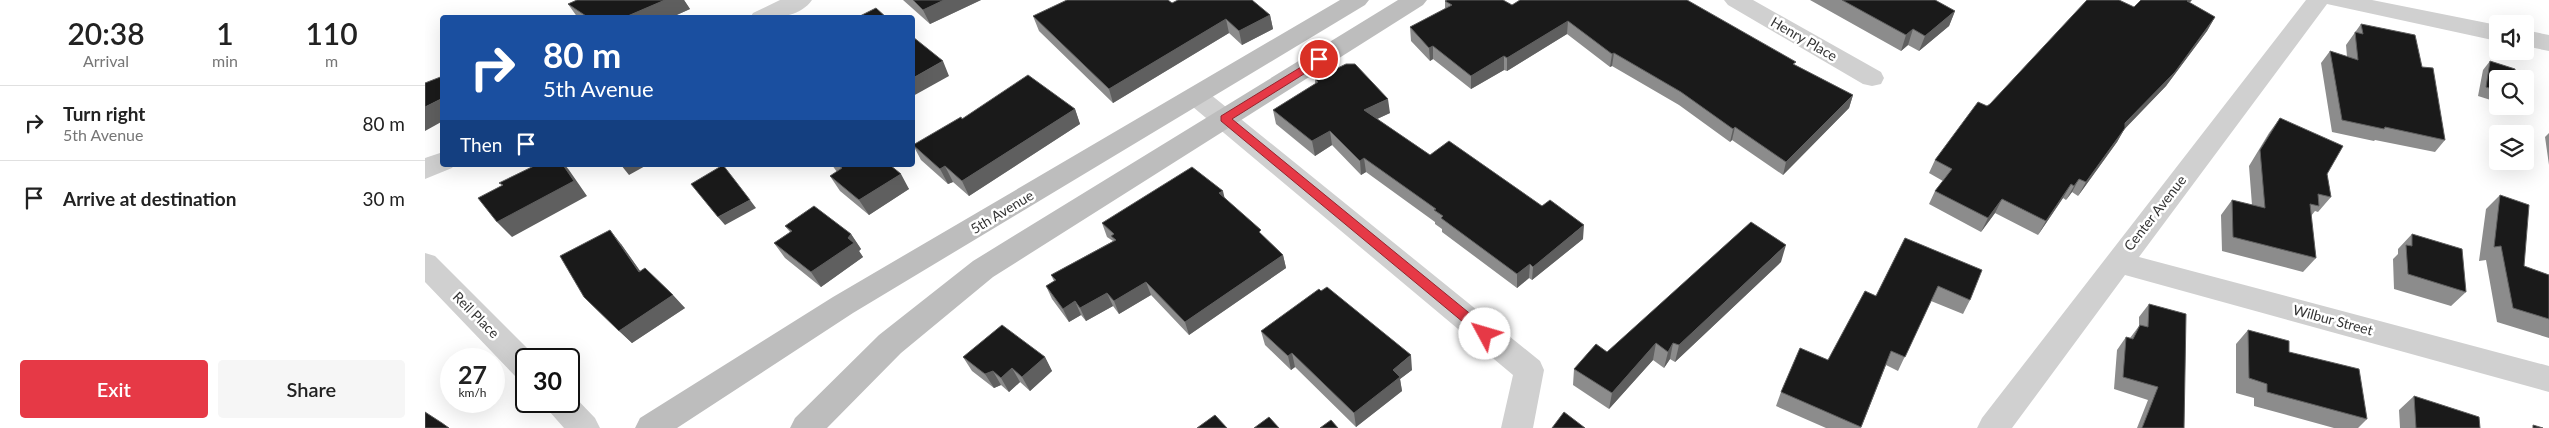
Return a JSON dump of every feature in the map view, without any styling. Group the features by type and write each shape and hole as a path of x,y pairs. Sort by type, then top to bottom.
{"main road":[{"name":"5th Avenue","path":"651,428 843,305 1013,206 1357,0"},
{"path":"806,428 890,344 983,269 1415,0"}],"street":[{"path":"768,15 800,0"},
{"name":"Henry Place","path":"1736,0 1872,78"},
{"name":"Center Avenue","path":"1993,428 2319,0"},
{"path":"2336,0 2489,31"},
{"path":"2534,40 2549,43"},
{"path":"1197,96 1529,370 1517,428"},
{"path":"425,169 440,162"},
{"name":"Wilbur Street","path":"2118,262 2549,379"},
{"name":"Reil Place","path":"425,264 515,356"},
{"path":"570,413 583,428"}],"building":[{"path":"577,0 665,0 630,15 584,15 568,4"},
{"path":"913,0 944,0 923,10"},
{"path":"1067,0 1168,0 1172,3 1178,0 1252,0 1270,15 1239,31 1226,19 1109,89 1033,16"},
{"path":"1503,0 1512,5 1520,0 1687,0 1796,62 1793,64 1853,95 1786,162 1735,127 1733,129 1681,92 1614,53 1612,54 1568,21 1507,58 1504,56 1471,76 1433,46 1429,48 1410,27 1452,5 1445,1"},
{"path":"1842,0 1935,0 1955,11 1925,36 1913,29 1906,35"},
{"path":"2087,0 2119,0 2134,7 2141,0 2188,0 2215,17 2175,72 2125,123 2125,128 2086,182 2079,179 2074,186 2071,184 2046,221 2002,199 1988,218 1935,191 1952,169 1935,160 1978,102 1987,106 1990,104"},
{"path":"876,8 884,15 862,15"},
{"path":"2361,24 2415,35 2422,67 2433,68 2445,140 2342,120 2330,51 2358,60 2355,32 2363,34"},
{"path":"915,39 943,61 915,77"},
{"path":"2490,61 2515,69 2489,70 2489,88 2486,87"},
{"path":"1346,64 1355,64 1388,99 1364,110 1430,155 1449,141 1542,206 1550,200 1584,225 1533,267 1530,264 1517,274 1441,218 1443,216 1434,210 1436,209 1364,158 1360,161 1330,131 1312,141 1273,110 1318,82 1315,79"},
{"path":"1028,75 1075,109 962,181 945,166 940,169 915,147 915,144 961,117 962,119"},
{"path":"440,77 440,100 425,107 425,83"},
{"path":"2280,118 2343,146 2327,174 2331,197 2318,194 2319,206 2310,204 2316,258 2233,237 2232,200 2265,208 2260,150"},
{"path":"532,167 564,167 574,181 497,222 478,198 503,185 499,183"},
{"path":"720,167 725,167 750,200 718,217 691,184"},
{"path":"841,167 892,167 901,174 859,200 830,176 842,168"},
{"path":"1192,167 1223,191 1219,193 1261,230 1259,232 1283,255 1185,322 1146,282 1114,301 1107,293 1080,308 1075,301 1063,309 1046,286 1056,280 1051,275 1116,240 1111,236 1114,234 1102,223"},
{"path":"2500,195 2529,205 2524,266 2549,275 2549,319 2513,308 2501,246 2494,247"},
{"path":"814,206 851,234 848,238 854,243 811,272 774,243 792,231 785,226"},
{"path":"1751,222 1786,245 1679,345 1673,343 1668,352 1656,343 1612,393 1574,369 1596,344 1607,352"},
{"path":"610,230 639,272 645,268 673,295 619,331 584,297 560,256"},
{"path":"2412,234 2462,249 2466,292 2408,274 2406,245 2412,246"},
{"path":"1905,238 1982,270 1970,300 1938,286 1905,357 1891,351 1861,427 1781,392 1800,348 1828,360 1865,291 1876,296"},
{"path":"1327,287 1411,355 1393,370 1400,377 1354,413 1292,353 1288,356 1261,331 1319,289 1321,291"},
{"path":"2149,304 2186,314 2184,428 2142,428 2158,387 2123,377 2126,337 2133,339 2140,325 2148,327"},
{"path":"1002,325 1045,357 1022,377 1012,368 1001,378 993,371 985,374 963,357"},
{"path":"2248,330 2289,341 2289,352 2359,369 2367,419 2267,392 2267,384 2249,378"},
{"path":"2414,396 2479,417 2480,428 2416,428"},
{"path":"425,412 442,423 449,428 425,428"},
{"path":"1564,412 1585,428 1552,428"},
{"path":"1215,415 1227,428 1197,428"},
{"path":"1269,417 1279,428 1254,428"},
{"path":"1331,420 1338,428 1320,428"}],"route":[{"path":"1319,59 1225,118 1485,334"}]}
